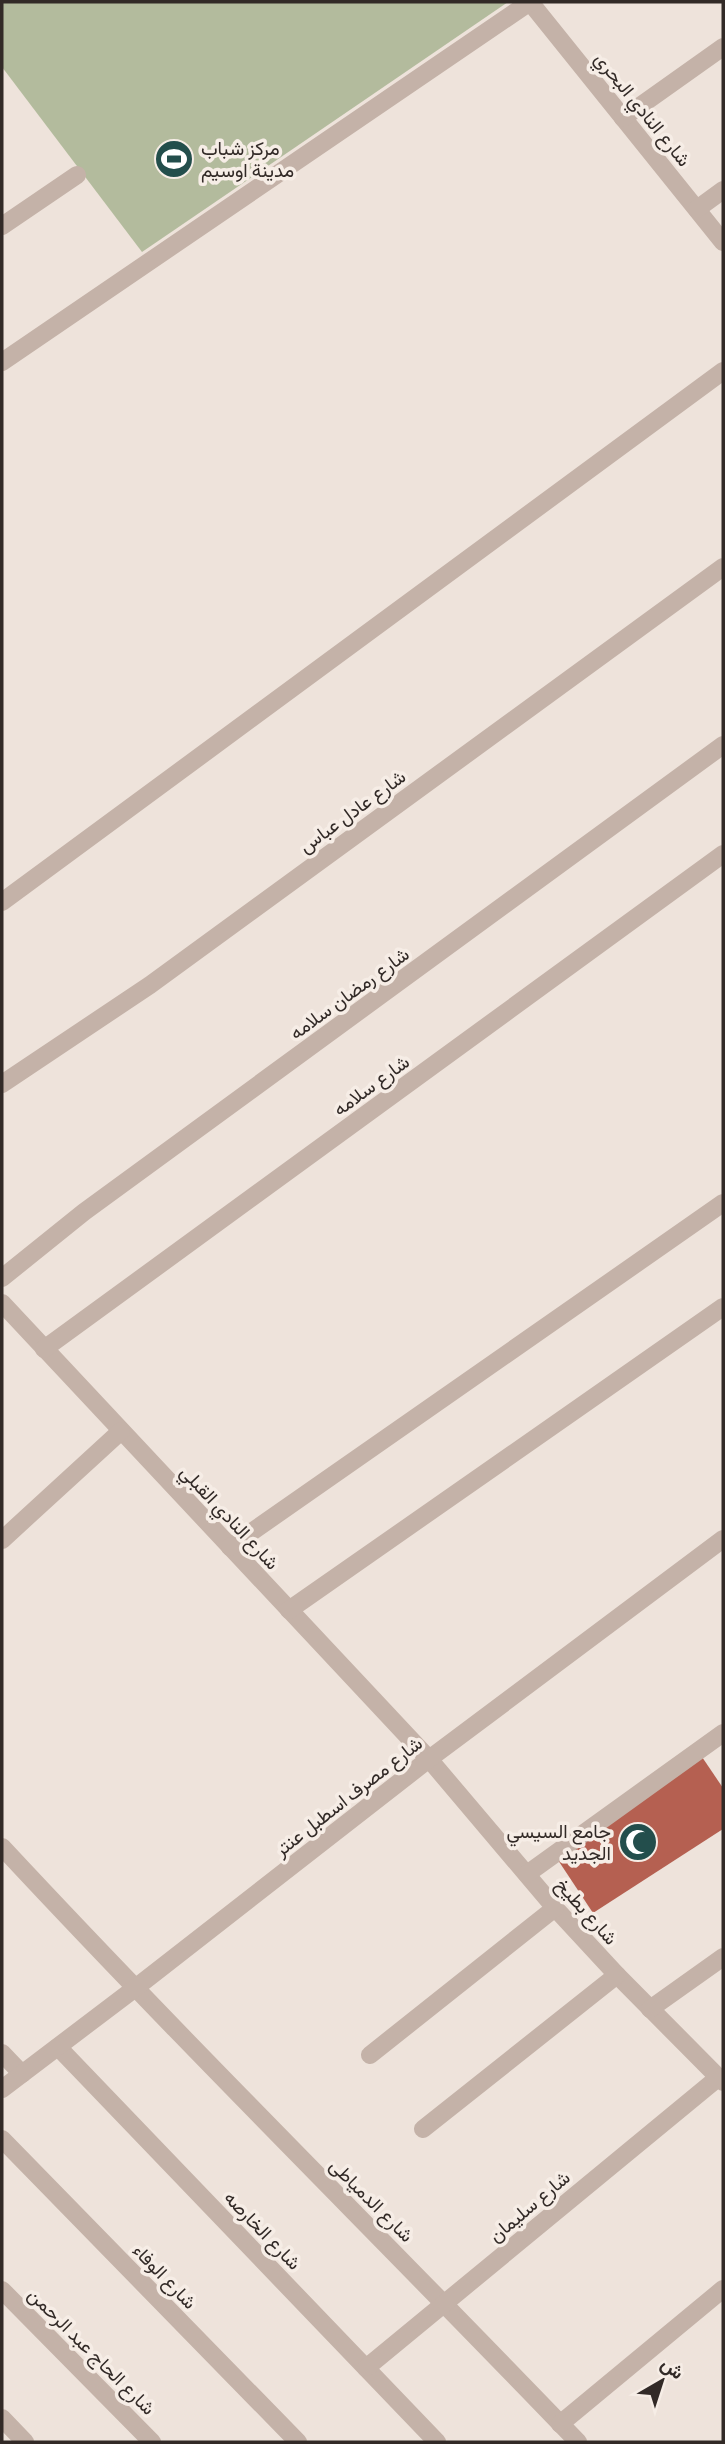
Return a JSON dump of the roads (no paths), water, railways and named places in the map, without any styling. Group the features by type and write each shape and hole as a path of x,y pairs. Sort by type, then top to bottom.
{"street":[{"name":"شارع النادي البحري","path":"530,2 723,242"},
{"path":"2,362 530,2"},
{"path":"622,118 723,47"},
{"path":"2,226 78,175"},
{"path":"696,209 723,190"},
{"path":"2,902 723,371"},
{"name":"شارع عادل عباس","path":"2,1084 150,985 723,567"},
{"name":"شارع رمضان سلامه","path":"2,1278 84,1212 723,745"},
{"name":"شارع سلامه","path":"44,1349 723,854"},
{"path":"230,1547 723,1203"},
{"name":"شارع النادي القبلي","path":"2,1303 429,1759"},
{"path":"289,1610 723,1307"},
{"path":"2,1541 121,1431"},
{"name":"شارع مصرف اسطبل عنتر","path":"2,2089 429,1759 723,1539"},
{"path":"527,1874 723,1733"},
{"name":"شارع بطيخ","path":"429,1759 555,1908 650,2009 721,2079"},
{"name":"شارع الدمياطى","path":"2,1847 134,1989 445,2303 578,2442"},
{"path":"370,2055 555,1908"},
{"path":"650,2009 723,1957"},
{"path":"423,2129 617,1975"},
{"name":"شارع الخارصه","path":"58,2047 437,2442"},
{"path":"2,2053 22,2074"},
{"name":"شارع سليمان","path":"366,2368 721,2079"},
{"name":"شارع الوفاء","path":"2,2139 299,2442"},
{"path":"560,2424 723,2289"},
{"name":"شارع الحاج عبد الرحمن","path":"2,2290 152,2442"},
{"path":"2,2418 25,2442"}],"place":[{"name":"مركز شباب مدينة اوسيم","path":"174,159"},
{"name":"جامع السيسي الجديد","path":"638,1842"}]}
